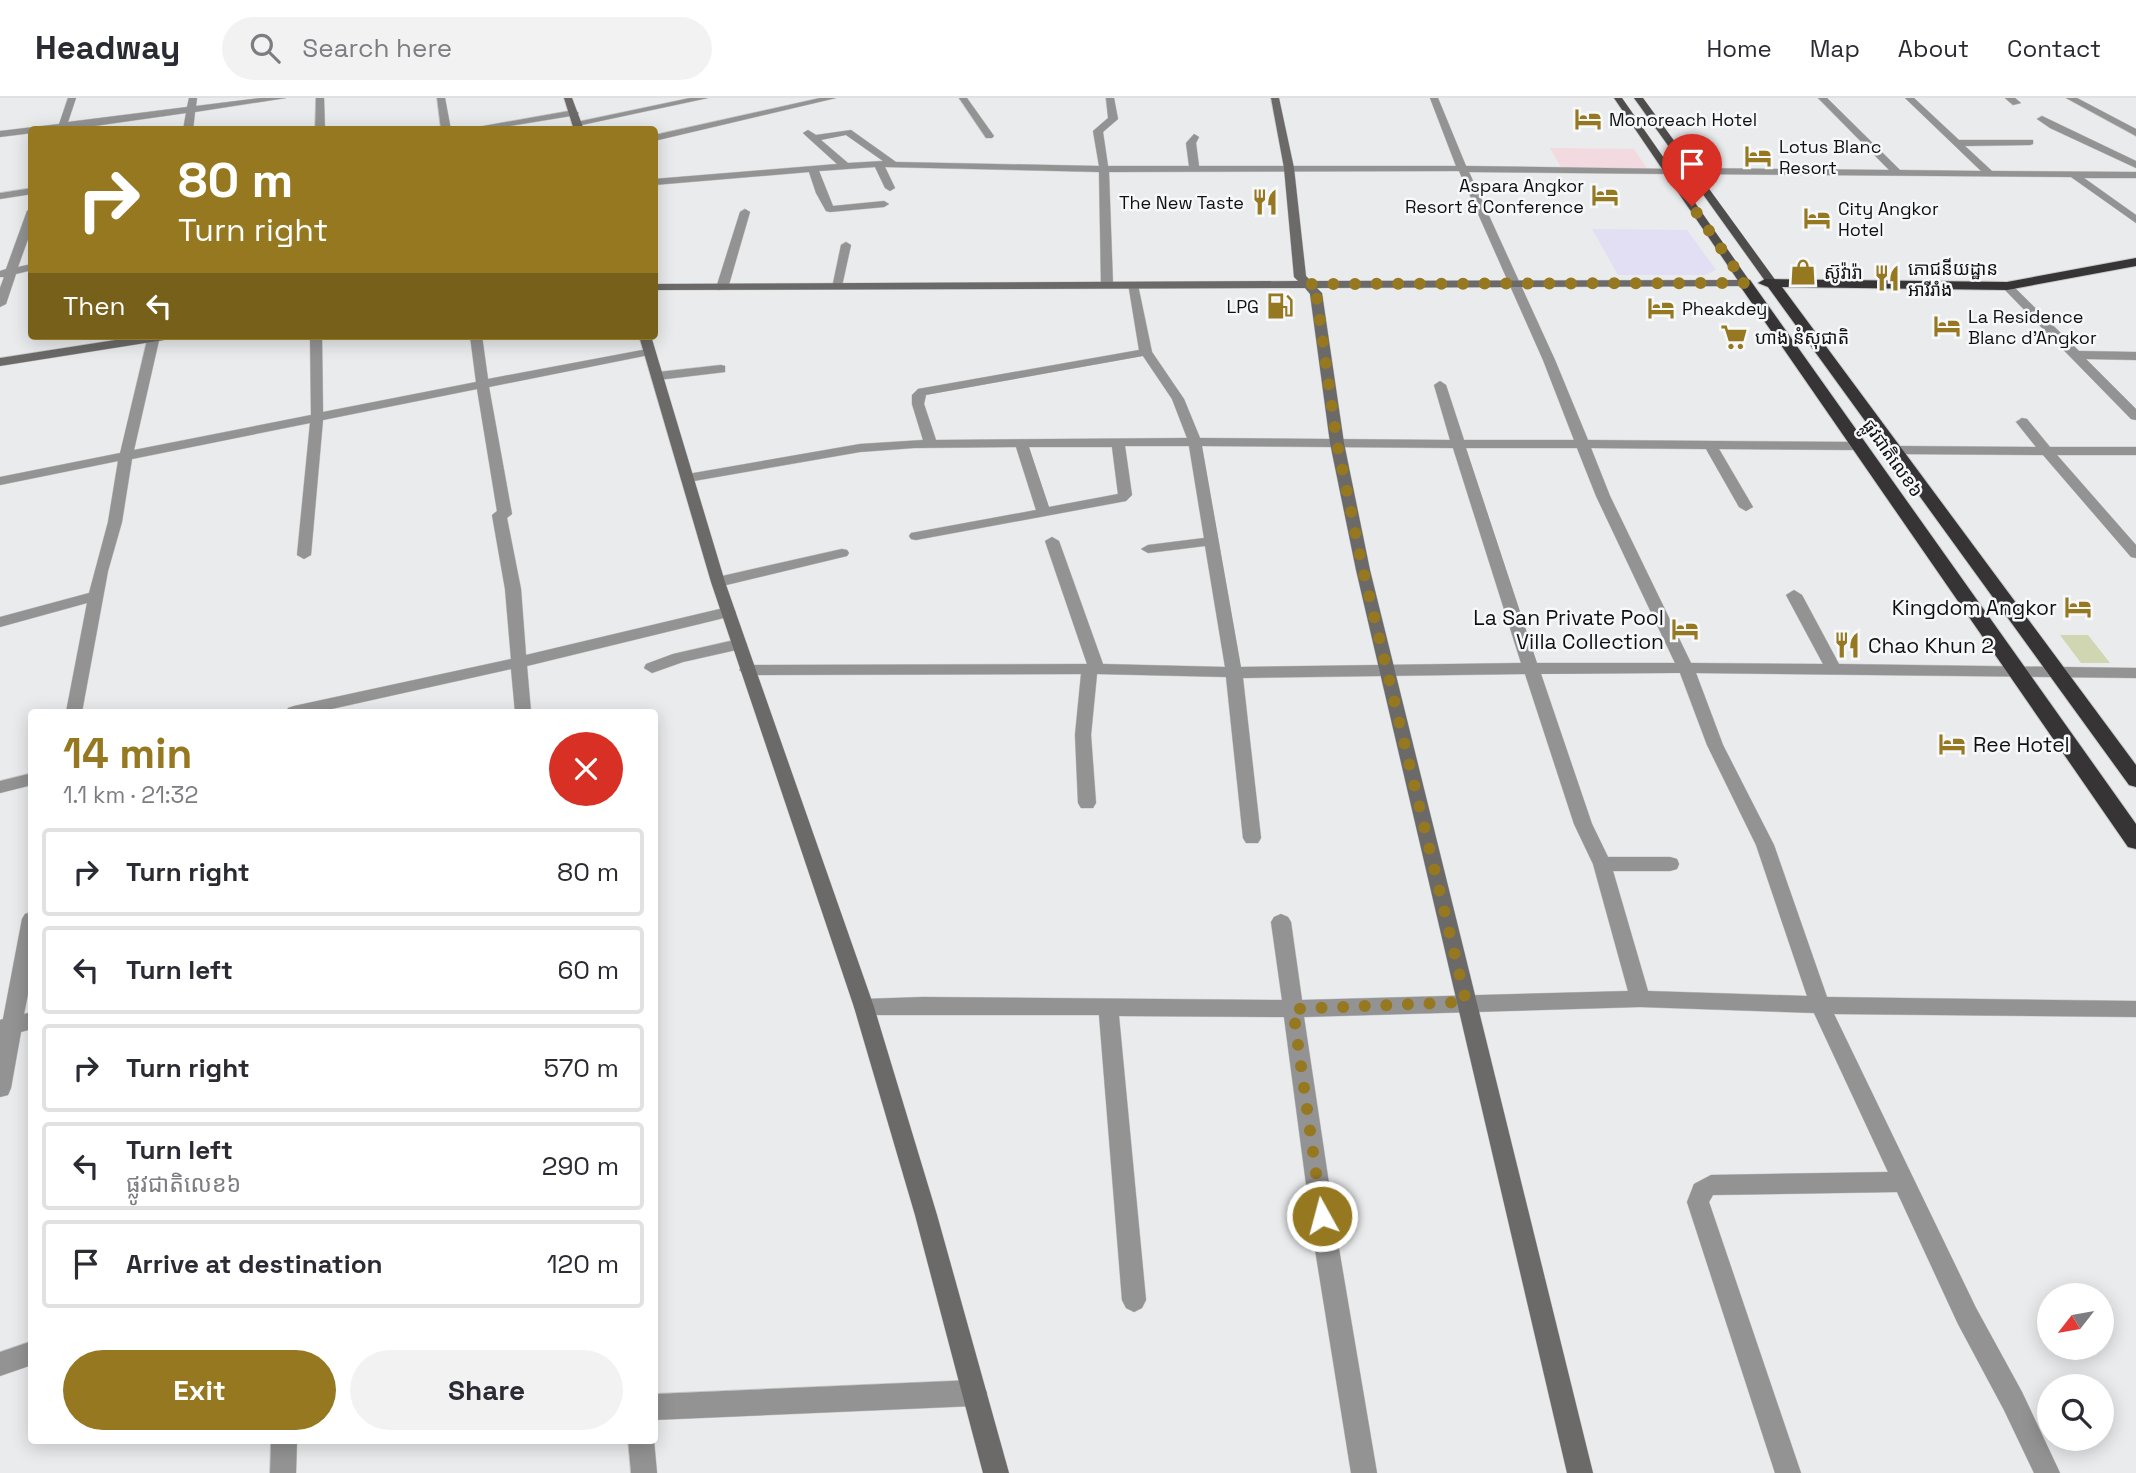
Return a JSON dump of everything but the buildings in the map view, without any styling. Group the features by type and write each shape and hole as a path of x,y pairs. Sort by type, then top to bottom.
{"highway":[{"path":"1745,283 2007,286 2136,262"},
{"name":"ផ្លូវជាតិលេខ៦","path":"1745,283 2136,841"},
{"name":"ផ្លូវជាតិលេខ៦","path":"1772,283 2136,780"}],"main road":[{"name":"ផ្លូវជាតិលេខ៦","path":"1618,98 1745,283"},
{"name":"ផ្លូវជាតិលេខ៦","path":"1638,98 1772,283"}],"street":[{"path":"61,126 72,98"},
{"path":"189,126 193,98"},
{"path":"68,126 282,98"},
{"path":"320,98 320,126"},
{"path":"442,98 446,126"},
{"path":"568,98 577,122"},
{"path":"521,126 577,122 704,98"},
{"path":"658,137 832,98"},
{"path":"963,98 989,136"},
{"path":"1107,285 1104,169 1098,131 1113,119 1111,98"},
{"path":"1275,98 1289,168 1300,277 1316,293 1337,443 1385,669 1580,1473"},
{"path":"1434,98 1462,169 1517,284 1602,496 1686,668 1715,745 1765,845 1819,1005 1967,1317 2013,1401 2047,1473"},
{"path":"1822,98 1899,174"},
{"path":"1909,98 1990,174"},
{"path":"2070,98 2136,133"},
{"path":"2042,118 2072,136 2108,150 2136,165"},
{"path":"2124,126 2136,126"},
{"path":"0,134 28,131"},
{"path":"845,165 810,135 848,132 894,165"},
{"path":"1194,136 1191,143 1194,169"},
{"path":"1957,143 2030,142"},
{"path":"658,183 879,164 1104,169 1669,172"},
{"path":"879,164 890,188"},
{"path":"813,169 830,209 884,204"},
{"path":"1691,171 2136,175"},
{"path":"2074,175 2136,220"},
{"path":"0,196 28,192"},
{"path":"722,288 745,212"},
{"path":"0,304 5,272 28,220"},
{"path":"836,286 846,245"},
{"path":"5,272 28,268"},
{"path":"658,288 1745,283"},
{"path":"1132,285 1146,352 1178,399 1195,442 1234,673 1252,838"},
{"path":"2007,286 2136,416"},
{"path":"0,362 138,340"},
{"path":"75,709 103,563 115,522 126,455 156,340"},
{"path":"304,555 317,418 316,340"},
{"path":"476,340 513,589 523,709"},
{"path":"0,481 482,384 647,343 718,582 864,1007 926,1215 996,1473"},
{"path":"932,444 918,404 918,396 922,391 1146,352"},
{"path":"2076,355 2136,356"},
{"path":"658,376 721,369"},
{"path":"1440,385 1583,824 1602,864 1640,999"},
{"path":"2022,422 2136,554"},
{"path":"688,478 852,449 932,444 1195,442 1859,446"},
{"path":"1021,443 1044,513"},
{"path":"916,536 1124,497 1118,443"},
{"path":"1711,446 1746,507"},
{"path":"1895,450 2136,451"},
{"path":"1052,541 1093,669 1083,735 1087,803"},
{"path":"1148,548 1212,541"},
{"path":"718,582 842,553"},
{"path":"1794,595 1834,670"},
{"path":"0,622 97,596"},
{"path":"308,709 728,611"},
{"path":"652,668 679,658 739,644"},
{"path":"747,670 1093,669 1234,673 1385,669 1686,668 2136,673"},
{"path":"0,787 28,780"},
{"path":"1602,864 1670,864"},
{"path":"1282,922 1325,1237 1364,1473"},
{"path":"0,1088 15,1025 28,944"},
{"path":"864,1007 923,1004 1293,1009 1640,999 1819,1005 2136,1009"},
{"path":"1108,1006 1134,1300"},
{"path":"1788,1473 1698,1202 1699,1195 1702,1189 1711,1185 1903,1182"},
{"path":"0,1364 28,1354"},
{"path":"658,1407 974,1393"},
{"path":"284,1444 284,1473"},
{"path":"641,1444 645,1473"}],"shaded area":[{"path":"1550,148 1634,149 1648,170 1562,169"},
{"path":"1592,229 1687,230 1716,270 1705,275 1618,275"}],"green space":[{"path":"2060,635 2088,635 2110,663 2081,663"}],"place":[{"name":"Monoreach Hotel","path":"1588,119"},
{"name":"Lotus Blanc Resort","path":"1758,156"},
{"name":"Aspara Angkor Resort & Conference","path":"1605,195"},
{"name":"The New Taste","path":"1265,202"},
{"name":"City Angkor Hotel","path":"1817,218"},
{"name":"ស៊ូវ៉ារ៉ា","path":"1803,272"},
{"name":"ភោជនីយដ្ឋាន អារីរាំង","path":"1887,278"},
{"name":"LPG","path":"1280,306"},
{"name":"Pheakdey","path":"1661,308"},
{"name":"La Residence Blanc d'Angkor","path":"1947,326"},
{"name":"ហាង នំសុជាតិ","path":"1734,337"},
{"name":"Kingdom Angkor","path":"2078,607"},
{"name":"La San Private Pool Villa Collection","path":"1685,629"},
{"name":"Chao Khun 2","path":"1847,645"},
{"name":"Ree Hotel","path":"1952,744"}],"route":[{"path":"1322,1216 1293,1009 1466,1002 1363,570 1337,443 1316,293 1308,284 1745,283 1692,206"}]}
